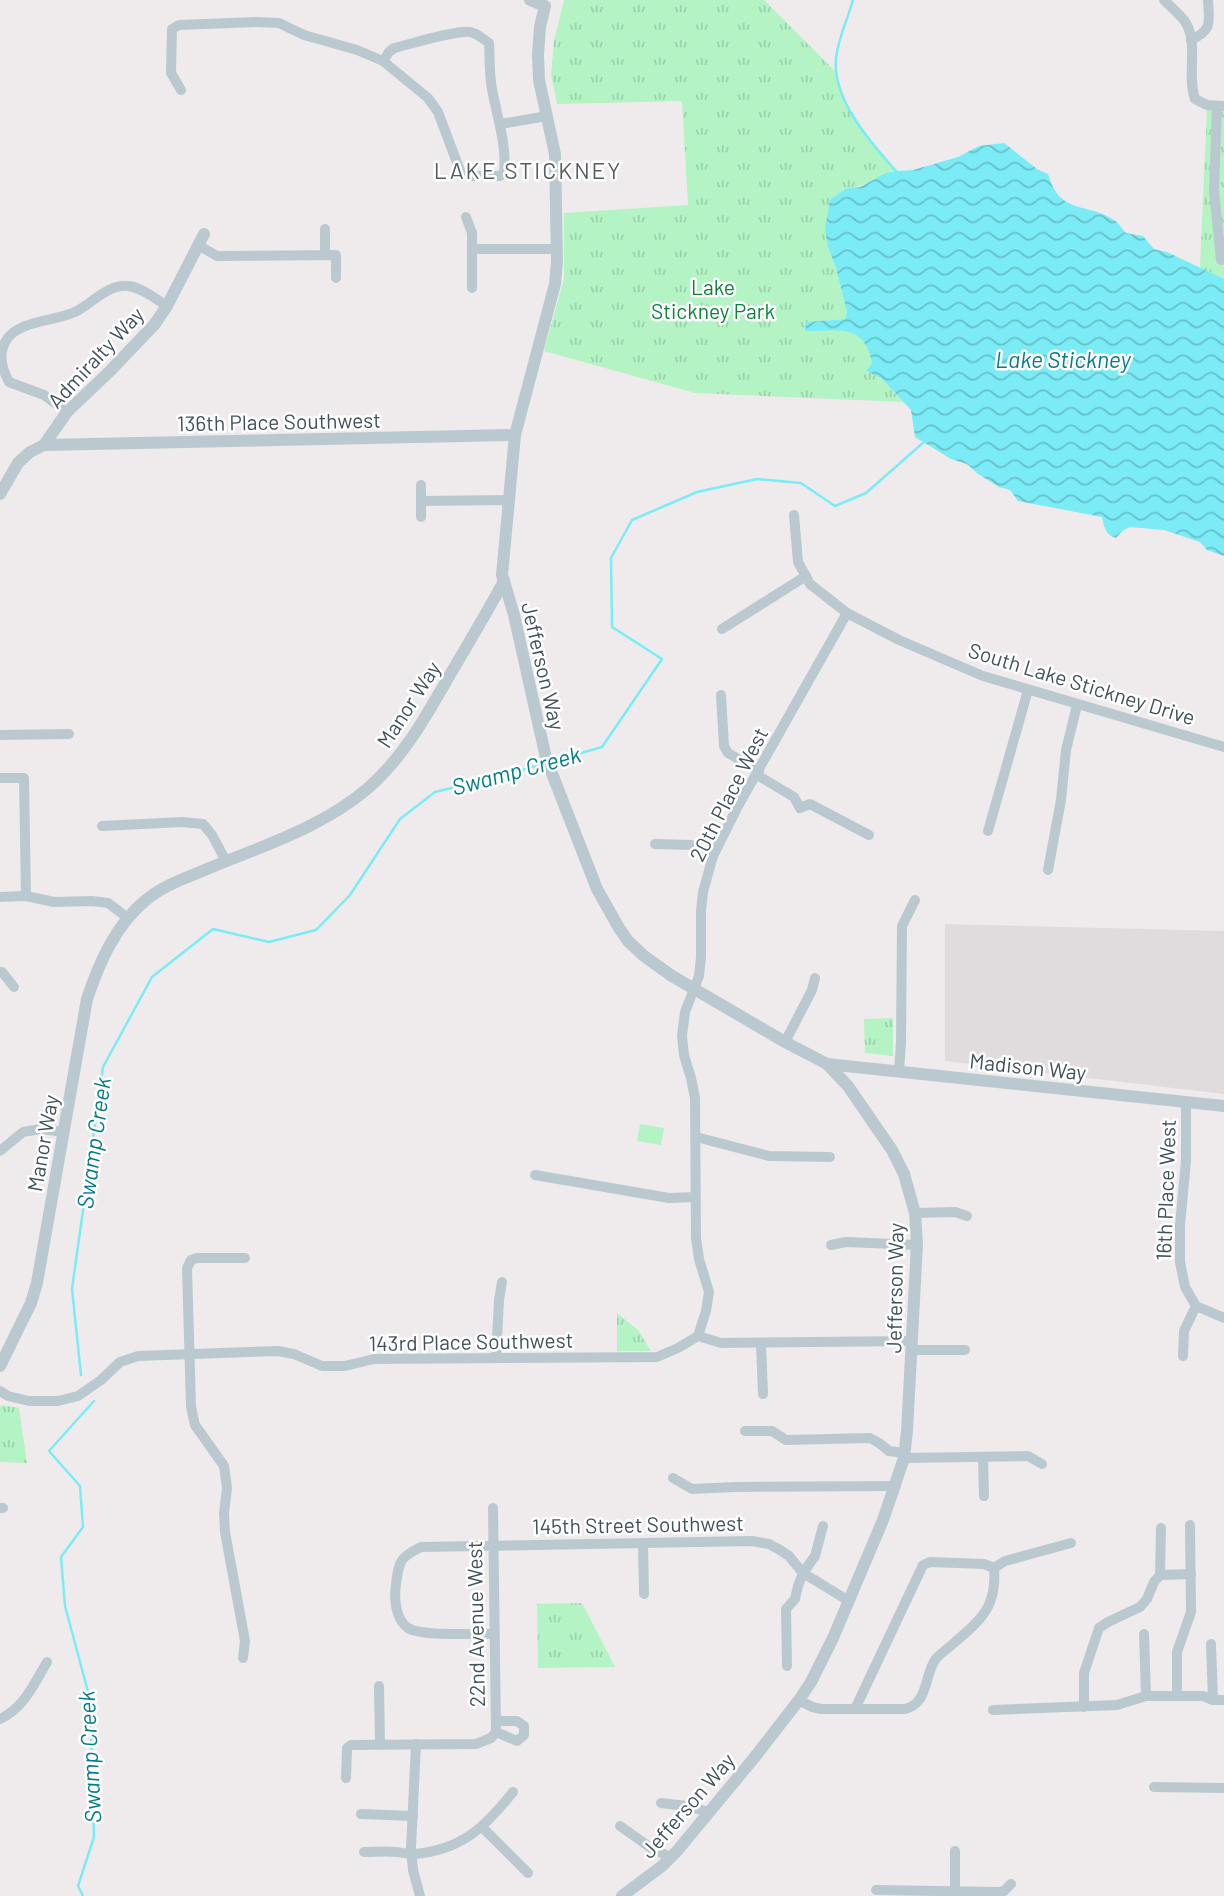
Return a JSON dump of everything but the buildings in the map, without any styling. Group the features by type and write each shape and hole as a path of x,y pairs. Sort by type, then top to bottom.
{"street":[{"name":"Manor Way","path":"0,1366 31,1303 37,1283 87,999 107,950 128,918 145,900 167,886 300,831 342,808 372,784 412,740 504,582 502,575 516,435 555,284 557,249 555,154 539,80 540,27 547,3 530,0"},
{"path":"1164,0 1189,29 1192,91 1195,99 1207,105 1220,106 1214,191 1221,260"},
{"path":"1191,40 1203,35 1209,25 1208,0"},
{"path":"181,90 171,73 172,29 179,24 279,23 304,35 383,61 428,98 438,112 462,176 499,176 504,173 501,124 491,84 489,43 471,32 458,33 394,48 383,61"},
{"path":"501,124 547,116"},
{"path":"466,217 472,233 472,288"},
{"path":"325,229 325,255"},
{"path":"201,240 217,256 336,255 336,278"},
{"name":"Admiralty Way","path":"0,494 18,463 30,452 44,445 67,412 153,325 167,306 201,240"},
{"path":"473,249 557,249"},
{"path":"67,412 44,394 9,382 1,357 4,344 10,335 20,328 75,312 114,288 128,286 167,306"},
{"name":"136th Place Southwest","path":"44,445 516,435"},
{"path":"421,485 421,517"},
{"path":"421,501 509,500"},
{"name":"South Lake Stickney Drive","path":"794,515 798,562 810,584 847,613 899,640 983,676 1224,747"},
{"path":"722,629 806,576"},
{"name":"Jefferson Way","path":"504,582 546,758 597,889 619,928 644,956 693,989 827,1064 848,1086 892,1150 904,1174 915,1213 917,1245 904,1455 896,1486 849,1601 821,1664 799,1700 670,1857 622,1896"},
{"name":"20th Place West","path":"698,1336 709,1292 699,1259 695,1197 695,1098 682,1036 685,1012 699,976 703,892 713,856 738,806 847,613"},
{"path":"988,831 1028,690"},
{"path":"721,695 724,746 728,753 794,797 800,808 810,804 869,835"},
{"path":"1048,870 1061,800 1066,750 1076,705"},
{"path":"0,735 69,734"},
{"path":"0,778 24,778 26,896"},
{"path":"102,826 182,822 203,824 226,861"},
{"path":"655,844 691,845 713,856"},
{"path":"0,897 26,896 54,902 108,903 128,918"},
{"path":"899,1071 902,926 915,900"},
{"path":"0,972 14,987"},
{"path":"785,1042 812,990 815,978"},
{"name":"Madison Way","path":"827,1064 1224,1106"},
{"name":"16th Place West","path":"1186,1102 1186,1161 1180,1225 1180,1262 1185,1287 1196,1306"},
{"path":"0,1151 23,1132 41,1129 64,1132"},
{"path":"696,1137 769,1156 830,1157"},
{"path":"535,1175 658,1197 695,1197"},
{"path":"915,1213 955,1212 967,1216"},
{"path":"831,1245 846,1242 917,1245"},
{"path":"243,1658 245,1641 225,1532 224,1513 228,1488 224,1466 195,1425 191,1407 188,1265 191,1260 197,1258 245,1258"},
{"path":"496,1358 502,1282"},
{"path":"1183,1356 1184,1331 1196,1306 1224,1318"},
{"path":"698,1336 721,1343 912,1346 965,1350"},
{"name":"143rd Place Southwest","path":"0,1391 8,1396 29,1401 58,1401 78,1396 120,1362 138,1356 278,1351 294,1354 322,1366 345,1366 373,1359 657,1357 698,1336"},
{"path":"761,1343 762,1394"},
{"path":"745,1431 772,1431 786,1440 870,1438 889,1451 904,1455 1028,1456 1042,1464"},
{"path":"983,1457 984,1496"},
{"path":"673,1478 692,1489 896,1486"},
{"name":"22nd Avenue West","path":"416,1744 476,1744 494,1731 493,1508"},
{"path":"787,1666 786,1609 795,1599 803,1573 815,1556 823,1525"},
{"path":"1177,1696 1177,1651 1191,1612 1190,1525"},
{"path":"1084,1707 1084,1673 1099,1628 1140,1607 1160,1575 1161,1528"},
{"name":"145th Street Southwest","path":"494,1634 422,1633 408,1628 397,1615 395,1589 398,1567 406,1554 421,1547 752,1541 780,1550 789,1556 803,1573 849,1601"},
{"path":"643,1543 644,1594"},
{"path":"995,1568 1005,1561 1071,1544"},
{"path":"855,1709 923,1565 930,1562 984,1564 995,1568"},
{"path":"799,1700 821,1709 905,1709 917,1704 933,1662 980,1619 991,1604 996,1587 995,1568"},
{"path":"1160,1575 1191,1574"},
{"path":"1144,1634 1146,1696"},
{"path":"993,1710 1117,1705 1146,1696 1203,1696 1218,1700 1211,1643"},
{"path":"0,1719 10,1715 21,1705 47,1662"},
{"path":"379,1686 380,1744"},
{"path":"346,1778 347,1748 351,1745 416,1744 411,1854 412,1870 420,1896"},
{"path":"1154,1787 1224,1788"},
{"path":"364,1852 411,1854 465,1840 493,1817 513,1791"},
{"path":"661,1803 709,1812"},
{"path":"361,1814 413,1816"},
{"path":"620,1826 651,1848 670,1857"},
{"path":"482,1827 528,1873"},
{"path":"955,1850 955,1894"},
{"path":"876,1890 955,1894 999,1892 1011,1884"}],"shaded area":[{"path":"945,924 1224,931 1224,1094 945,1061"}],"green space":[{"name":"Lake Stickney Park","path":"564,0 764,0 836,72 844,100 875,147 896,171 861,186 847,188 828,247 847,312 845,319 806,322 844,330 862,337 868,346 872,363 866,371 881,378 903,402 695,393 544,351 564,279 564,213 688,205 682,101 557,104 551,75 554,41"},
{"path":"1207,108 1224,110 1224,279 1200,268"},
{"path":"893,1018 893,1056 865,1053 864,1019"},
{"path":"640,1124 664,1128 661,1145 637,1141"},
{"path":"617,1313 638,1330 651,1351 617,1351"},
{"path":"2,1405 19,1408 27,1463 0,1462"},
{"path":"582,1603 615,1667 538,1668 537,1604"}],"water":[{"name":"Lake Stickney","path":"1004,143 1037,169 1048,174 1053,187 1067,202 1104,215 1116,221 1126,233 1143,236 1154,249 1167,252 1224,279 1224,556 1207,550 1200,542 1164,530 1130,527 1116,538 1112,537 1104,527 1102,517 1018,501 1010,490 999,487 967,464 951,459 915,437 911,410 881,378 866,371 872,363 863,341 856,335 838,330 805,331 806,322 845,319 847,312 825,229 830,200 847,188 860,187 886,173 913,170 958,157 979,146"}],"waterway":[{"path":"853,0 836,58 840,89 855,119 896,171"},
{"name":"Swamp Creek","path":"553,761 602,747 662,659 612,627 611,558 632,520 697,492 757,479 801,483 835,506 866,493 924,442"},
{"name":"Swamp Creek","path":"81,1375 72,1289 103,1067 152,977 213,929 269,942 316,930 350,895 400,819 435,792 543,764"},
{"name":"Swamp Creek","path":"83,1896 78,1886 94,1837 90,1699 65,1606 61,1557 83,1527 80,1486 49,1451 94,1401"}],"district":[{"name":"LAKE STICKNEY","path":"528,170"}]}
